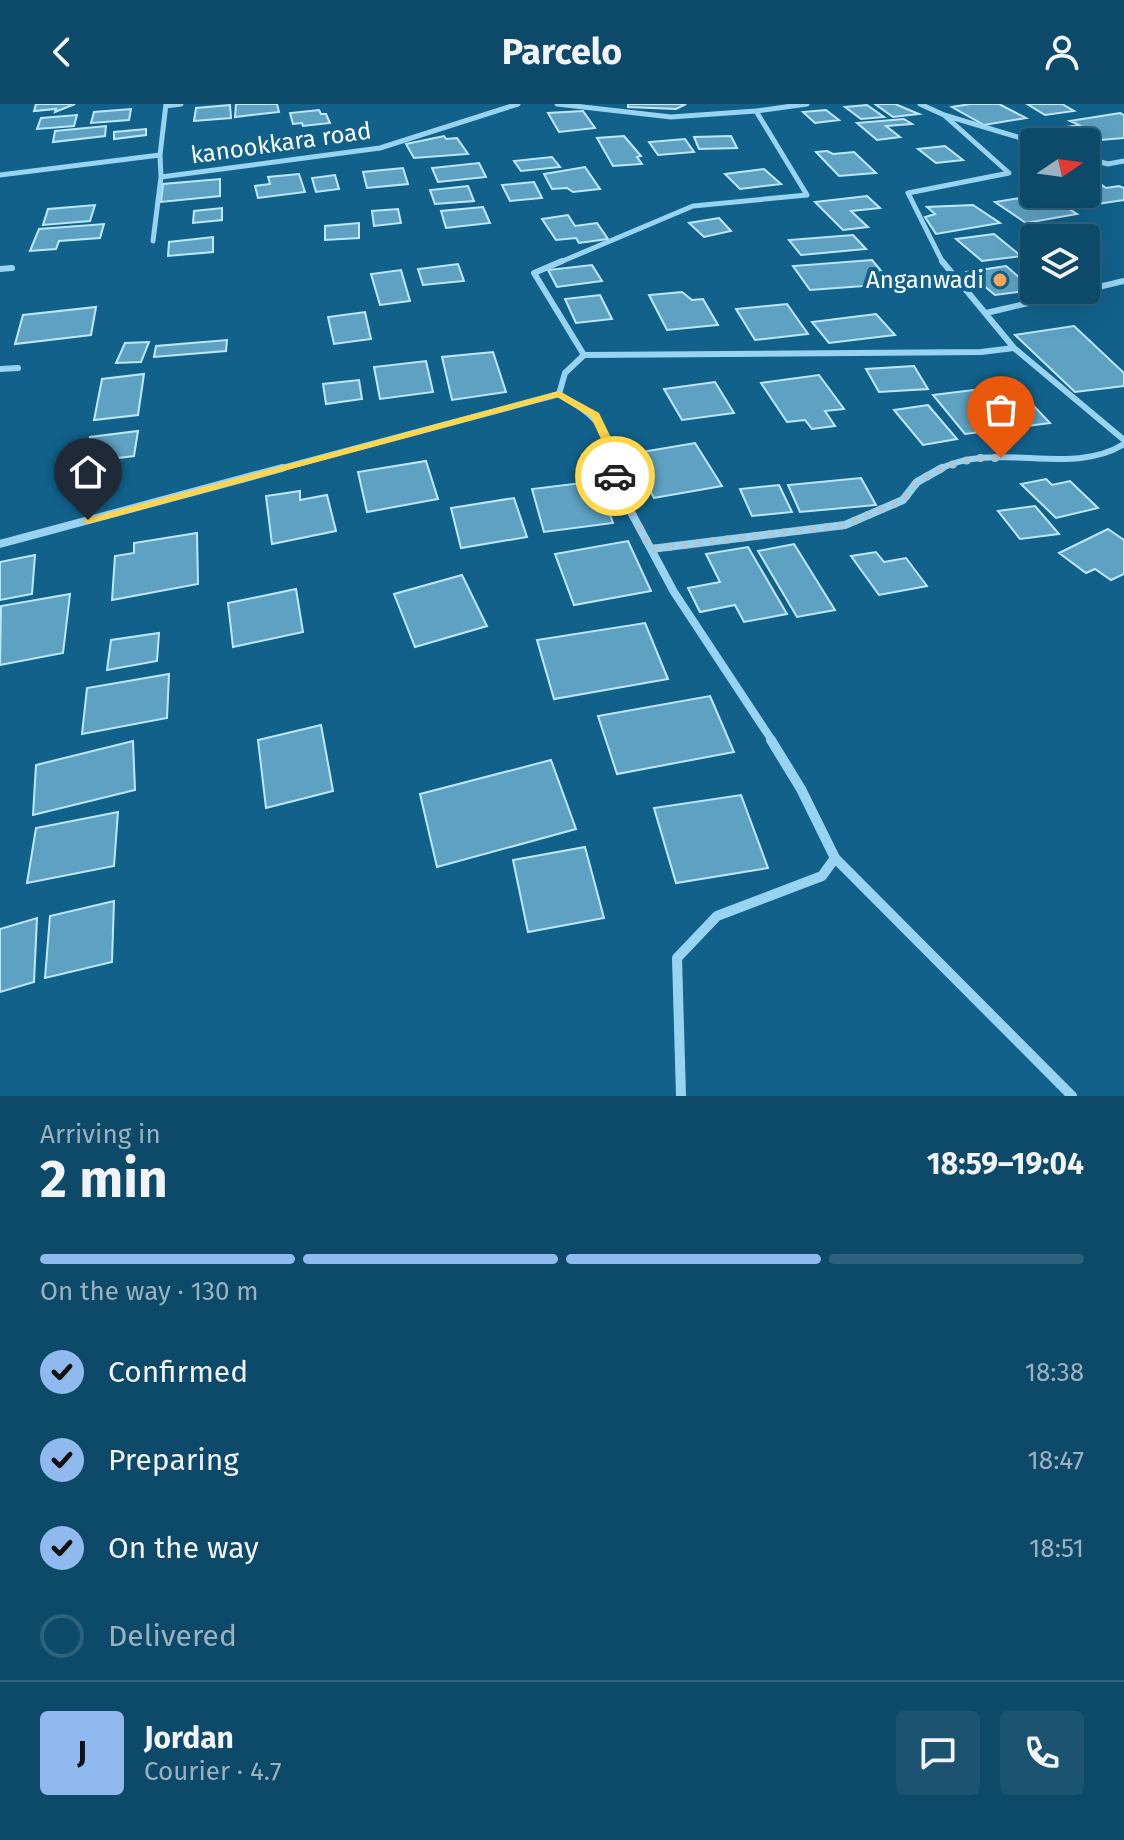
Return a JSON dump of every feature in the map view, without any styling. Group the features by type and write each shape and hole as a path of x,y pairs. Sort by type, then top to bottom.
{"street":[{"path":"166,105 181,104"},
{"name":"kanookkara road","path":"166,105 160,155 161,177 380,148 518,104"},
{"path":"557,104 671,117 807,104"},
{"path":"920,104 944,115 1020,138"},
{"path":"584,355 534,273 693,206 807,195 756,111"},
{"path":"651,549 845,525 903,500 917,482 944,467 975,458 1105,456 1124,442 1014,348 943,264 908,193 1009,173 944,115"},
{"name":"kanookkara road","path":"0,175 160,155"},
{"path":"1100,162 1108,164 1124,161"},
{"path":"153,241 161,177"},
{"path":"0,269 12,268"},
{"path":"1100,287 1124,281"},
{"path":"986,313 1025,304"},
{"path":"559,394 565,373 584,355 981,352 1014,348"},
{"path":"0,369 18,368"},
{"path":"0,544 559,394 595,416 610,448 617,486 674,592 787,765 835,858 1072,1096"},
{"path":"681,1096 677,958 717,916 822,876 835,858"}],"building":[{"path":"36,104 75,104 55,112 56,109 34,111"},
{"path":"236,104 277,104 279,112 235,117"},
{"path":"628,104 686,104 676,109 628,107"},
{"path":"875,104 895,104 919,114 893,117"},
{"path":"999,104 1026,118 984,125 952,107"},
{"path":"1027,104 1062,104 1074,111 1045,115"},
{"path":"230,105 231,118 194,121 196,108"},
{"path":"867,105 884,117 861,119 845,107"},
{"path":"131,109 129,120 91,123 94,112"},
{"path":"319,110 321,114 326,114 330,123 293,124 290,113"},
{"path":"826,110 839,120 815,123 803,112"},
{"path":"583,111 595,128 559,132 548,113"},
{"path":"1120,113 1124,115 1124,138 1100,140 1100,128 1060,128 1079,125 1070,121"},
{"path":"77,115 74,126 37,129 41,118"},
{"path":"904,119 912,124 886,126 900,137 877,140 857,123"},
{"path":"106,126 105,136 53,142 55,131"},
{"path":"146,129 146,135 114,139 114,132"},
{"path":"444,136 446,139 457,138 468,154 414,158 406,144"},
{"path":"624,136 641,156 637,157 642,164 613,166 597,138"},
{"path":"731,136 737,148 699,149 694,137"},
{"path":"685,139 694,152 658,155 649,142"},
{"path":"945,146 963,160 936,163 918,149"},
{"path":"816,152 833,154 854,152 876,173 839,176"},
{"path":"552,157 560,167 521,171 514,161"},
{"path":"479,163 486,177 438,182 432,168"},
{"path":"585,167 600,189 573,192 567,188 552,189 544,174"},
{"path":"403,168 408,184 367,188 363,172"},
{"path":"764,169 781,184 740,189 725,174"},
{"path":"299,174 305,192 258,198 255,186 270,184 268,177"},
{"path":"335,175 339,189 316,192 312,178"},
{"path":"220,179 220,196 161,202 163,184"},
{"path":"534,182 542,198 510,201 502,185"},
{"path":"1100,184 1106,188 1124,188 1124,200 1100,204"},
{"path":"468,186 474,201 435,204 430,190"},
{"path":"867,196 880,208 851,211 868,227 843,230 815,202"},
{"path":"1020,198 1020,208 1067,208 1077,214 1026,223 995,202"},
{"path":"95,205 90,221 43,225 48,209"},
{"path":"973,205 1000,223 936,234 925,217 935,214 927,207"},
{"path":"483,207 490,223 446,228 441,211"},
{"path":"222,208 222,220 193,223 194,211"},
{"path":"398,209 401,223 374,226 372,211"},
{"path":"568,215 575,226 597,223 608,239 579,243 576,238 556,240 542,219"},
{"path":"719,218 731,231 704,237 689,223"},
{"path":"359,223 359,238 325,240 325,226"},
{"path":"104,224 100,238 59,241 56,249 30,251 39,229"},
{"path":"994,234 1020,256 982,261 956,239"},
{"path":"853,235 866,249 801,255 789,240"},
{"path":"213,237 213,252 168,256 169,242"},
{"path":"872,260 892,284 810,290 793,266"},
{"path":"458,264 464,281 423,285 418,269"},
{"path":"592,265 602,281 557,287 548,270"},
{"name":"Anganwadi","path":"1006,266 1020,278 1020,292 995,295 967,272"},
{"path":"401,270 410,301 380,305 371,274"},
{"path":"682,292 692,300 703,299 718,325 667,330 649,295"},
{"path":"600,295 612,319 576,323 565,299"},
{"path":"787,304 808,334 755,340 736,309"},
{"path":"96,307 91,335 15,344 23,315"},
{"path":"365,312 371,339 334,344 328,317"},
{"path":"876,314 895,335 829,343 812,322"},
{"path":"1074,326 1124,373 1124,386 1075,392 1015,335"},
{"path":"227,340 226,351 154,357 156,346"},
{"path":"149,342 141,362 116,363 125,343"},
{"path":"493,352 506,392 452,400 442,357"},
{"path":"426,361 433,392 380,399 374,367"},
{"path":"914,366 928,389 879,392 866,369"},
{"path":"144,374 138,415 94,420 102,379"},
{"path":"819,375 844,409 825,411 835,426 812,429 805,420 787,422 761,383"},
{"path":"359,380 362,399 326,404 323,384"},
{"path":"715,382 734,413 682,420 664,389"},
{"path":"1014,385 1050,423 965,434 933,395"},
{"path":"928,405 957,439 923,445 894,410"},
{"path":"138,431 134,456 85,462 90,437"},
{"path":"695,443 722,486 654,498 630,454"},
{"path":"426,461 438,499 367,512 358,472"},
{"path":"861,478 876,505 800,512 788,485"},
{"path":"1046,479 1052,485 1070,481 1098,508 1056,518 1021,484"},
{"path":"598,481 613,523 544,532 532,489"},
{"path":"779,485 792,512 752,516 740,489"},
{"path":"300,491 300,500 327,495 336,531 272,544 266,496"},
{"path":"514,498 527,537 461,548 451,508"},
{"path":"1035,506 1059,534 1020,539 998,511"},
{"path":"1108,529 1124,540 1124,574 1111,580 1095,569 1086,573 1059,553"},
{"path":"197,533 198,584 112,600 115,556 134,553 134,543"},
{"path":"628,541 651,591 574,605 555,554"},
{"path":"794,544 835,610 797,617 758,551"},
{"path":"748,547 787,614 744,622 735,605 700,612 688,588 720,582 706,554"},
{"path":"876,552 884,562 906,558 927,586 879,595 851,556"},
{"path":"35,555 32,594 0,600 0,562"},
{"path":"462,575 487,626 415,647 394,594"},
{"path":"296,589 303,632 233,647 228,603"},
{"path":"70,594 63,653 0,665 1,606"},
{"path":"645,623 668,679 554,699 537,640"},
{"path":"159,633 157,661 107,670 111,640"},
{"path":"169,674 167,718 82,734 87,688"},
{"path":"710,696 734,752 617,774 598,716"},
{"path":"321,725 333,791 266,808 258,740"},
{"path":"133,741 135,790 33,815 36,765"},
{"path":"551,760 576,829 437,867 420,794"},
{"path":"741,795 768,868 676,883 654,808"},
{"path":"118,812 114,866 27,883 36,828"},
{"path":"585,847 604,918 528,932 513,860"},
{"path":"114,901 112,962 45,978 50,916"},
{"path":"37,918 34,982 0,992 0,929"}],"way so far":[{"path":"615,476 617,486 651,549 845,525 877,514 903,500 917,482 944,467 975,458 1001,458"}],"place":[{"name":"Anganwadi","path":"1000,280"}],"route":[{"path":"88,520 559,394 595,416 610,448 615,476"}]}
